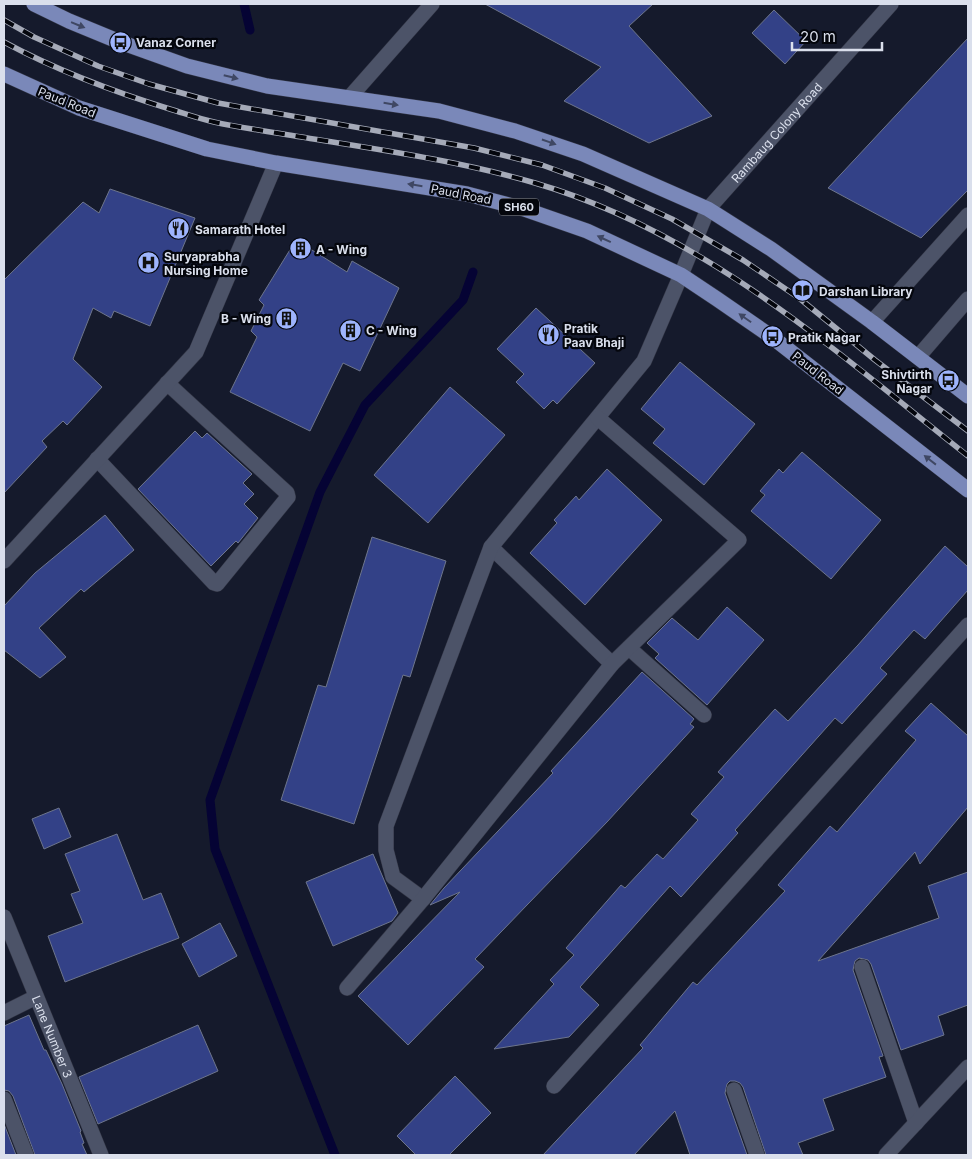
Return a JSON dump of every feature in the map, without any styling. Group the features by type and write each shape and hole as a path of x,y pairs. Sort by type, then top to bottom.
{"main road":[{"path":"34,4 120,42 187,66 267,86 439,112 515,131 583,154 708,209 771,248 872,322 968,396"},
{"name":"Paud Road","path":"4,74 88,111 206,148 276,163 467,194 524,209 587,230 681,275 772,337 968,490"}],"street":[{"path":"348,98 432,4"},
{"name":"Rambaug Colony Road","path":"423,899 393,877 386,850 386,826 491,547 644,361 708,209 891,4"},
{"path":"4,561 196,352 276,163"},
{"path":"872,322 968,215"},
{"path":"918,357 966,308"},
{"path":"97,459 217,584 288,497 287,493 167,383"},
{"path":"348,988 423,899 612,664 739,540 598,418"},
{"path":"491,547 612,664"},
{"path":"554,1086 968,625"},
{"path":"629,648 704,715"},
{"name":"Lane Number 3","path":"4,917 101,1155"},
{"path":"862,967 916,1123"},
{"path":"4,1013 36,997"},
{"path":"886,1155 968,1067"},
{"path":"734,1090 757,1155"},
{"path":"4,1099 26,1155"}],"building":[{"path":"485,4 653,4 629,26 712,116 649,143 564,101 601,67"},
{"path":"774,10 806,41 785,64 752,33"},
{"path":"968,38 968,190 921,238 828,188"},
{"path":"110,189 195,218 150,326 114,311 111,318 93,308 73,359 102,387 67,425 63,421 42,441 47,447 4,493 4,280 83,202 99,213"},
{"path":"296,240 347,272 352,261 399,288 360,371 343,363 310,431 230,392 257,337 251,331 264,305 259,300"},
{"path":"536,308 595,363 557,404 553,400 544,409 516,382 524,374 497,349"},
{"path":"680,362 755,424 704,485 653,443 665,429 641,409"},
{"path":"450,387 505,435 428,523 374,475"},
{"path":"195,431 202,438 207,433 252,474 243,483 254,494 244,504 258,518 238,543 236,541 211,566 138,489"},
{"path":"802,452 881,520 831,579 751,511 765,495 760,491 779,469 783,473"},
{"path":"607,469 662,520 585,605 530,553 557,523 554,520 576,496 579,500"},
{"path":"105,515 134,550 84,592 81,589 39,628 66,657 40,678 4,650 4,606 35,573"},
{"path":"372,537 446,561 410,677 403,675 354,824 281,800 318,685 326,687"},
{"path":"945,546 968,567 968,590 925,639 914,630 880,668 887,674 842,724 835,718 735,830 738,833 681,897 670,886 580,987 599,1005 569,1037 494,1049 554,984 550,980 574,955 566,948 621,885 625,888 657,854 663,859 698,820 691,814 724,777 718,772 775,709 788,721"},
{"path":"727,607 764,640 707,705 655,658 659,654 647,643 672,618 698,640"},
{"path":"642,672 694,719 690,724 694,727 607,822 475,959 484,967 408,1045 358,996 460,892 430,905 553,773 551,771"},
{"path":"931,703 968,736 968,807 920,864 915,852 818,961 939,918 928,886 968,872 968,1005 938,1016 944,1035 901,1050 871,964 868,960 859,958 855,961 853,970 883,1056 879,1057 886,1077 823,1099 834,1130 798,1143 803,1155 766,1155 743,1087 740,1083 730,1081 727,1084 725,1093 747,1155 690,1155 675,1111 634,1155 543,1155 643,1048 640,1045 693,982 697,985 785,891 778,885 830,826 837,832 916,740 905,731"},
{"path":"59,808 71,837 44,849 32,819"},
{"path":"117,834 143,900 161,893 179,938 65,982 48,936 83,923 71,894 80,891 65,854"},
{"path":"373,854 398,913 392,921 333,946 306,882"},
{"path":"220,923 237,956 199,977 182,944"},
{"path":"29,1015 44,1050 46,1050 62,1084 81,1131 84,1143 82,1144 87,1155 35,1155 13,1096 9,1091 4,1090 4,1026"},
{"path":"198,1025 218,1071 98,1124 79,1077"},
{"path":"455,1076 491,1113 449,1155 416,1155 397,1136"},
{"path":"4,1124 16,1155 4,1155"}],"waterway":[{"path":"244,4 250,30"},
{"path":"335,1155 215,849 210,800 320,492 365,405 463,300 473,272"}],"railway":[{"path":"4,20 34,37 98,66 149,84 218,103 474,148 542,165 605,188 672,219 743,260 799,298 875,360 968,431"},
{"path":"4,42 45,62 129,96 222,124 473,167 535,183 596,204 655,231 710,263 764,298 816,336 968,456"}],"place":[{"name":"Vanaz Corner","path":"120,42"},
{"name":"Samarath Hotel","path":"179,229"},
{"name":"A - Wing","path":"300,249"},
{"name":"Suryaprabha Nursing Home","path":"148,263"},
{"name":"Darshan Library","path":"803,291"},
{"name":"B - Wing","path":"287,318"},
{"name":"C - Wing","path":"350,330"},
{"name":"Pratik Paav Bhaji","path":"548,335"},
{"name":"Pratik Nagar","path":"772,337"},
{"name":"Shivtirth Nagar","path":"948,381"}]}
